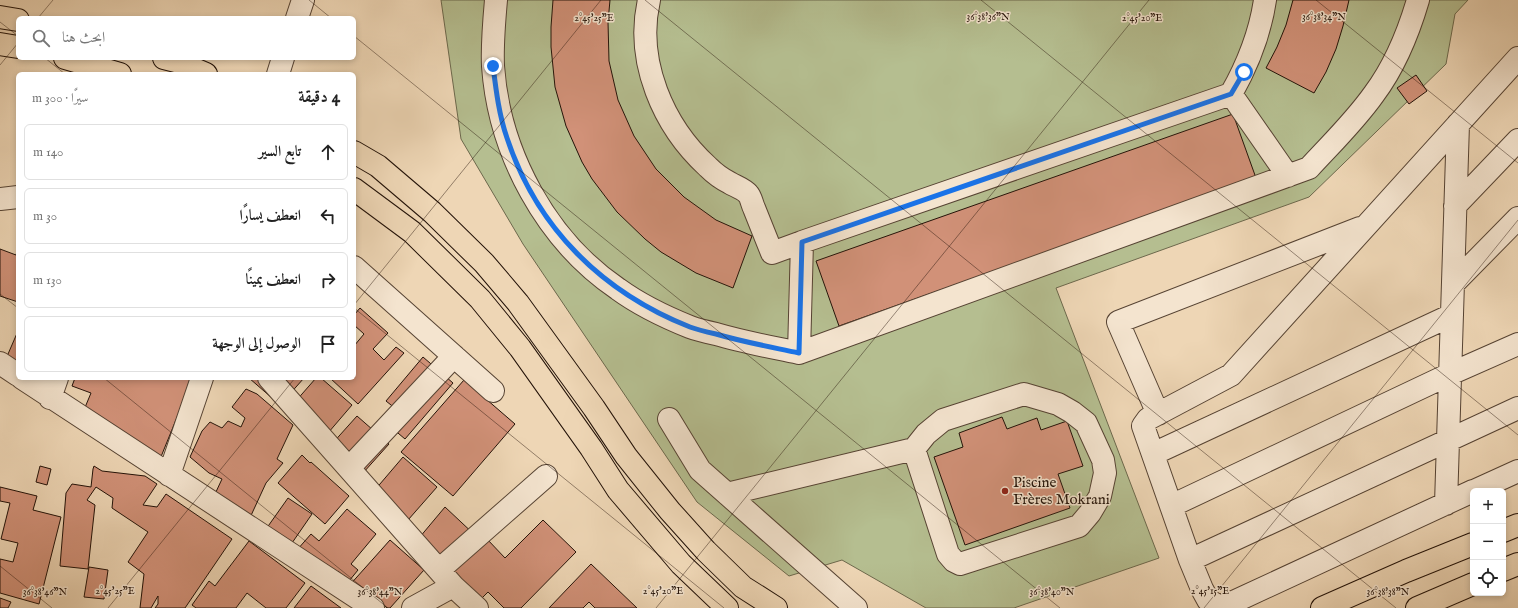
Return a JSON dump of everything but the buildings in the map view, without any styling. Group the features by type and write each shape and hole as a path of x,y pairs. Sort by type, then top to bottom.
{"main road":[{"path":"0,17 16,20"},
{"path":"0,44 16,47"},
{"path":"72,60 113,72"},
{"path":"172,60 201,72"},
{"path":"356,153 378,166 432,212 484,263 528,315 626,456 670,511 706,551 743,587 776,608"},
{"path":"356,190 412,232 480,299 520,348 591,448 618,490 681,564 727,608"},
{"path":"1506,530 1518,525"},
{"path":"1322,608 1406,571 1470,545"},
{"path":"1506,569 1518,564"},
{"path":"1417,608 1470,585"}],"street":[{"path":"298,16 303,0"},
{"path":"496,0 493,32 493,66 496,95 507,137 522,175 542,211 565,241 588,266 611,284 652,310 691,327 736,340 799,353 1309,168 1355,118 1374,94 1393,65 1408,32 1418,0"},
{"path":"649,0 645,35 648,62 656,90 665,113 677,133 694,154 726,181 748,194 772,253 1231,94 1244,72 1254,50 1261,26 1265,0"},
{"path":"1470,492 1227,605 1218,606 1208,600 1202,589 1190,560 1143,426 1148,419 1231,375 1518,58"},
{"path":"279,72 282,60"},
{"path":"1231,94 1288,176"},
{"path":"1446,504 1458,124"},
{"path":"1455,206 1518,140"},
{"path":"0,200 16,197"},
{"path":"1453,284 1518,218"},
{"path":"1158,414 1118,322 1365,226"},
{"path":"799,353 802,242"},
{"path":"356,269 493,391"},
{"path":"1153,454 1452,315"},
{"path":"1171,506 1450,374 1518,344"},
{"path":"349,468 454,356"},
{"path":"0,363 16,374"},
{"path":"28,380 54,388 169,475 374,608"},
{"path":"169,475 201,380"},
{"path":"271,380 453,586 477,608"},
{"path":"727,494 914,449 926,434 943,420 1024,394 1058,404 1072,412 1086,423 1103,460 1105,473 1100,496 1090,513 1079,526 960,564 948,554 914,449"},
{"path":"1190,560 1518,408"},
{"path":"669,419 700,470 856,608"},
{"path":"1480,488 1518,471"},
{"path":"439,570 546,476"},
{"path":"413,608 453,586"}],"green space":[{"path":"441,0 1468,0 1455,14 1446,64 1309,197 1056,288 1159,558 1014,608 926,608 842,560 789,576 697,502 523,244 461,139"}],"place":[{"name":"Piscine Frères Mokrani","path":"1005,491"}],"route":[{"path":"493,66 496,95 507,137 522,175 542,211 565,241 588,266 617,289 652,310 691,327 736,340 799,353 802,242 1231,94 1244,72"}]}
